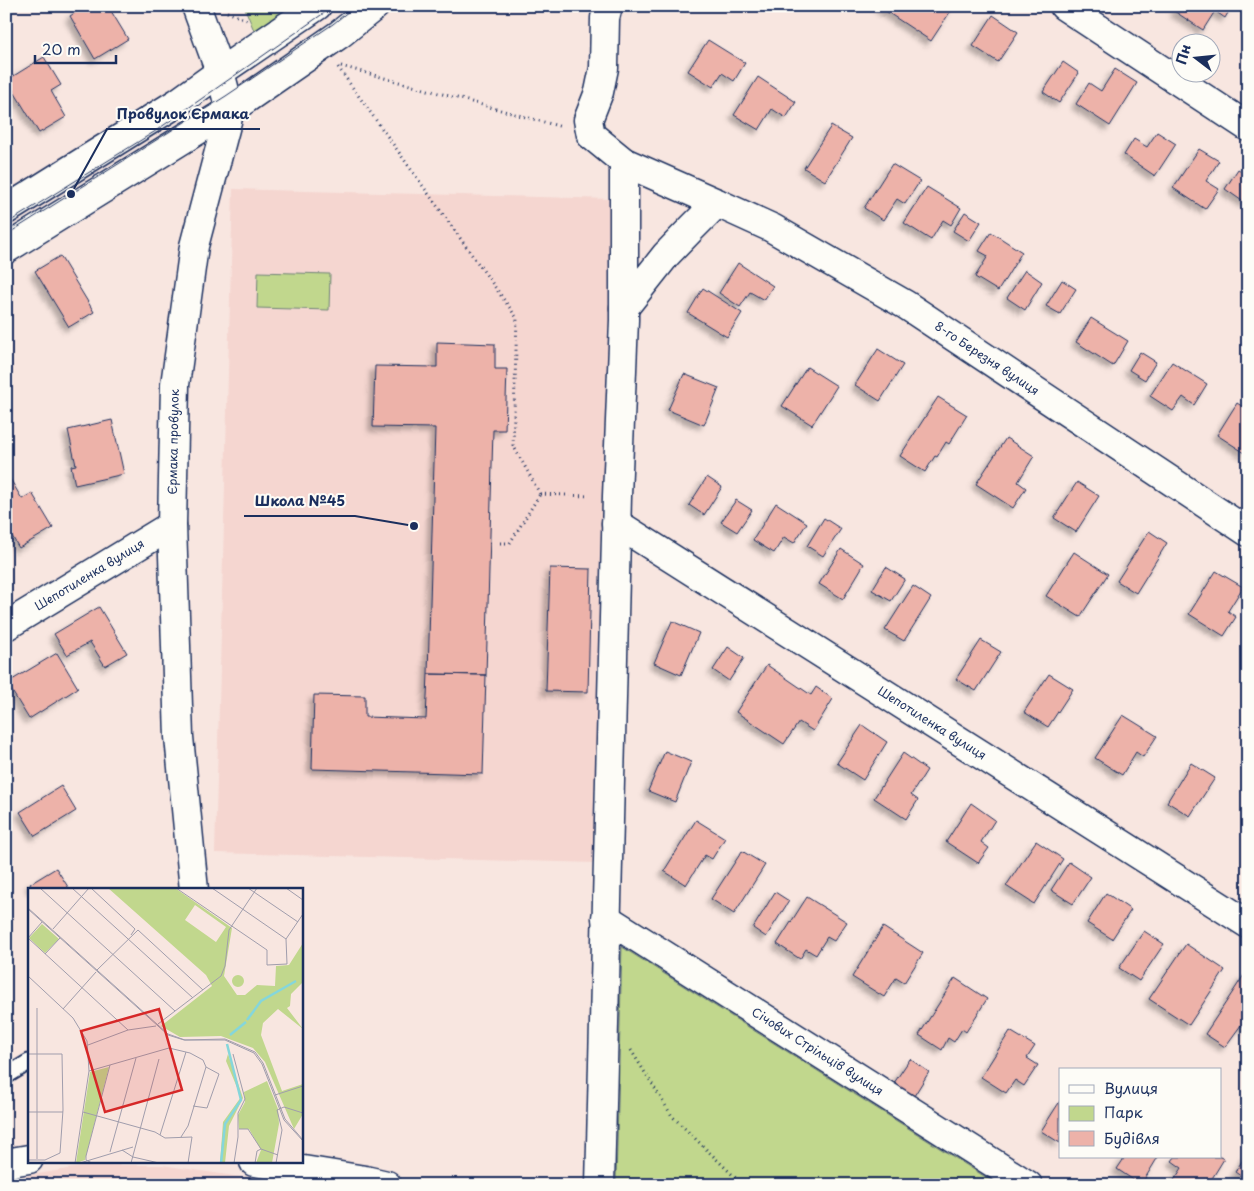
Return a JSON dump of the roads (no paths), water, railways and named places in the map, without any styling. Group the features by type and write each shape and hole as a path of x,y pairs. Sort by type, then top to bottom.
{"street":[{"name":"Єрмака провулок","path":"194,888 180,737 172,525 175,385 194,246 230,110 220,72 196,6"},
{"path":"6,210 177,103 317,6"},
{"path":"6,249 230,110 340,34 374,6"},
{"name":"8-го Березня вулиця","path":"608,6 605,18 604,68 599,92 588,120 591,135 624,162 772,228 906,306 1248,532"},
{"path":"1064,6 1248,127"},
{"path":"600,1185 616,496 624,308 624,162"},
{"path":"624,308 666,255 717,204"},
{"name":"Шепотиленка вулиця","path":"616,523 1248,924"},
{"name":"Шепотиленка вулиця","path":"6,626 172,525"},
{"name":"Січових Стрільців вулиця","path":"606,918 1028,1185"},
{"path":"6,1164 28,1159"},
{"path":"264,1164 345,1181 387,1185"}],"lane":[{"path":"6,1076 28,1063"}],"tram line":[{"path":"6,224 154,132 334,6"},
{"path":"6,235 226,96 333,24 355,6"}],"place":[{"name":"Провулок Єрмака","path":"71,194"},
{"name":"Школа №45","path":"414,526"}]}
